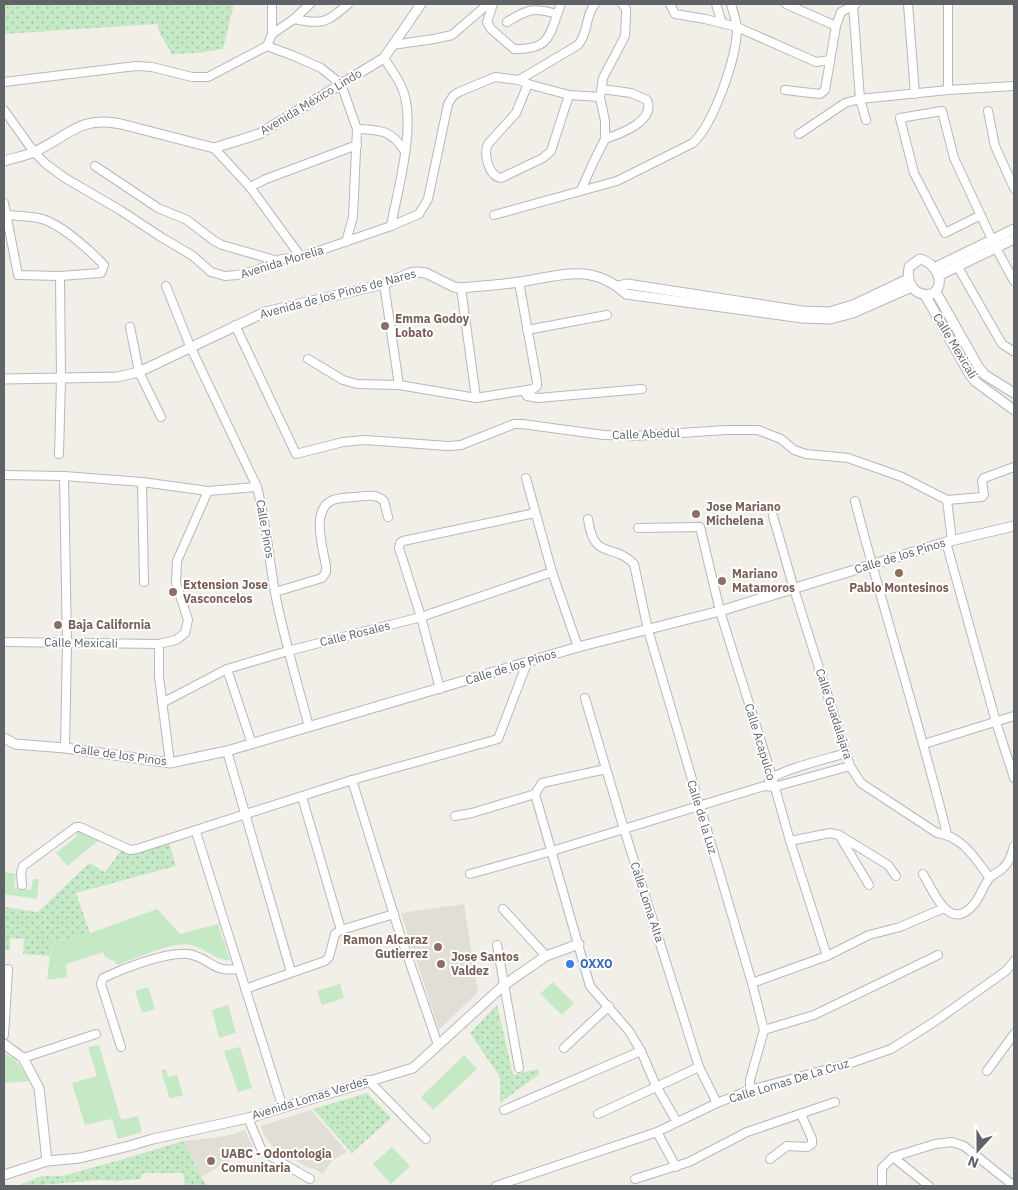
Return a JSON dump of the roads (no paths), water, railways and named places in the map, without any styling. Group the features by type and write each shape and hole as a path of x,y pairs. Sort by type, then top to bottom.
{"street":[{"path":"4,82 136,66 152,67 192,77 208,77 267,46 272,34 272,4"},
{"path":"272,34 294,19 310,4"},
{"path":"294,19 316,23 332,18 348,4"},
{"name":"Avenida México Lindo","path":"214,148 259,134 384,58 420,4"},
{"path":"392,45 434,39 452,34 488,4"},
{"path":"493,4 488,22 491,29 514,49 538,47 545,41 549,36 561,4"},
{"path":"519,80 578,46 585,38 591,8 595,4"},
{"path":"581,190 592,163 606,139 601,93 603,78 624,36 626,9 622,4"},
{"path":"670,4 675,14 737,27 816,62 830,60"},
{"path":"716,4 722,23"},
{"path":"494,215 617,180 693,143 700,136 718,101 735,52 737,27 730,4"},
{"path":"786,4 836,26"},
{"path":"785,90 820,94 825,90 836,26 841,12 854,4 860,99 866,120"},
{"path":"908,4 915,94"},
{"path":"948,4 948,90"},
{"path":"507,22 527,10 545,10 557,14"},
{"path":"267,46 321,68 341,84 357,129 353,217 346,242"},
{"path":"384,58 402,89 408,117 405,152 391,226"},
{"name":"Avenida Morelia","path":"4,110 34,152 46,164 65,178 193,256 211,272 224,276 237,276 278,261 301,257 391,226 419,214 428,199 448,104 453,96 459,92 494,76 519,80 569,95 631,93 647,100 649,105 646,116 624,132 606,139"},
{"path":"528,84 516,113 488,144 485,150 492,174 496,178 501,178 544,158 550,151 569,95"},
{"path":"799,134 846,103 860,99 948,90 1014,86"},
{"path":"981,216 945,233 914,173 900,118 942,111 954,158 996,248 1014,281"},
{"path":"988,111 995,146 1014,188"},
{"path":"4,162 34,152 62,135 88,123 101,121 121,124 214,148 250,187 301,257"},
{"path":"357,129 378,130 390,134 398,141 405,152"},
{"path":"250,187 266,179 357,145"},
{"path":"96,166 158,208 187,220 222,245 278,261"},
{"path":"4,203 6,215 18,276 60,276 101,273 104,265 82,244 50,222 39,218 6,215"},
{"path":"936,272 952,258 1014,229"},
{"path":"936,272 957,267 1014,239"},
{"path":"952,258 1002,344 1013,351"},
{"path":"926,260 936,272 940,282 936,292 925,295 920,294 910,283 909,267 916,261 926,260"},
{"name":"Avenida de los Pinos de Nares","path":"4,379 117,377 139,372 190,346 265,312 384,284 417,272 426,273 454,287 461,288 519,282 573,273 591,275 618,286 627,284 750,307 830,319 910,283"},
{"path":"59,454 61,379 60,276"},
{"path":"308,359 343,380 357,384 399,386 476,398 533,389 537,386 519,282"},
{"path":"384,284 399,386"},
{"name":"Calle Pinos","path":"166,286 190,346 257,487 263,511 275,592 288,651 309,727"},
{"path":"461,288 476,398"},
{"name":"Calle Mexicali","path":"936,292 979,368 985,375 1014,393"},
{"name":"Calle Mexicali","path":"925,295 970,376 1014,410"},
{"path":"526,330 607,315"},
{"name":"Calle Abedul","path":"235,325 296,454 343,442 365,440 448,446 461,445 514,424 604,435 634,436 726,430 758,430 781,438 794,450 806,454 848,458 902,477 947,500"},
{"path":"130,327 139,372 161,417"},
{"path":"524,390 527,396 538,398 642,389"},
{"path":"1014,466 984,478 982,481 984,495 982,498 947,500 949,541 996,722 1014,778"},
{"path":"4,475 64,476 142,482 208,491 257,487"},
{"path":"64,476 67,643 65,748"},
{"path":"526,478 552,572 578,647"},
{"path":"142,482 144,582"},
{"path":"170,763 159,677 159,644 176,640 185,633 188,620 176,583 177,561 208,491"},
{"path":"275,592 322,578 326,572 319,522 324,506 330,501 338,498 373,495 384,501 388,518"},
{"path":"855,501 924,744 947,834"},
{"path":"440,688 421,617 399,548 400,543 535,513"},
{"name":"Calle Guadalajara","path":"774,516 794,589 850,766 861,783 937,833 947,834 960,842 972,854 990,878"},
{"name":"Calle de la Luz","path":"588,519 595,544 628,558 634,564 648,630 752,983 764,1030 750,1080 750,1090"},
{"name":"Calle de los Pinos","path":"4,738 15,744 65,748 170,763 252,744 578,647 720,611 949,541 1014,526"},
{"name":"Calle Acapulco","path":"638,528 700,527 720,611 772,777 790,842 827,956"},
{"name":"Calle Rosales","path":"162,703 227,669 288,651 421,617 552,572"},
{"name":"Calle Mexicali","path":"4,642 159,644"},
{"path":"22,885 21,873 23,866 76,827 80,827 130,850 196,832 352,780 498,738 527,662"},
{"path":"227,669 252,744"},
{"name":"Calle Loma Alta","path":"585,698 699,1067 717,1103"},
{"path":"924,744 1014,716"},
{"path":"227,751 247,814 291,972"},
{"path":"764,786 772,777 846,753"},
{"path":"470,874 764,786 774,787 850,766"},
{"path":"455,816 472,813 535,794 542,783 606,769"},
{"path":"352,780 438,1045"},
{"path":"535,794 590,986 629,1031 641,1051 656,1086 677,1122"},
{"path":"302,797 341,930"},
{"path":"196,832 283,1108"},
{"path":"790,842 830,833 839,835 888,865 896,876"},
{"path":"839,835 869,885"},
{"path":"923,874 944,908 949,913 956,915 968,911 990,878 1006,866 1014,846"},
{"path":"752,983 827,956 869,935 900,927 944,908"},
{"path":"503,909 546,956"},
{"path":"245,989 325,961 329,957 335,934 341,930 394,914"},
{"name":"Avenida Lomas Verdes","path":"4,1175 47,1161 80,1158 153,1138 248,1118 368,1080 413,1068 504,985 546,956 579,944"},
{"path":"497,945 519,1068"},
{"path":"121,1047 101,984 103,978 120,970 178,954 195,956 221,970 238,968"},
{"path":"764,1030 814,1015 938,955"},
{"name":"Calle Lomas De La Cruz","path":"496,1186 657,1132 717,1103 750,1090 851,1063 891,1049 934,1022 1006,971 1014,961"},
{"path":"4,1035 8,969"},
{"path":"564,1048 609,1006"},
{"path":"23,1058 96,1034"},
{"path":"987,1071 1014,1034"},
{"path":"4,1044 23,1058 40,1088 47,1161"},
{"path":"504,1110 641,1051"},
{"path":"598,1114 699,1067"},
{"path":"368,1080 426,1139"},
{"path":"635,1179 689,1162 747,1132 835,1102"},
{"path":"770,1159 787,1146 807,1146 812,1144 812,1139 801,1114"},
{"path":"248,1118 262,1151 310,1179"},
{"path":"657,1132 676,1167"},
{"path":"882,1186 882,1168 893,1158 935,1144 952,1142 964,1146 1014,1186"},
{"path":"893,1158 929,1186"}],"place":[{"name":"Emma Godoy Lobato","path":"385,326"},
{"name":"Jose Mariano Michelena","path":"696,514"},
{"name":"Pablo Montesinos","path":"899,573"},
{"name":"Mariano Matamoros","path":"722,581"},
{"name":"Extension Jose Vasconcelos","path":"173,592"},
{"name":"Baja California","path":"58,625"},
{"name":"Ramon Alcaraz Gutierrez","path":"438,947"},
{"name":"Jose Santos Valdez","path":"441,964"},
{"name":"OXXO","path":"570,964"},
{"name":"UABC - Odontologia Comunitaria","path":"211,1161"}]}
